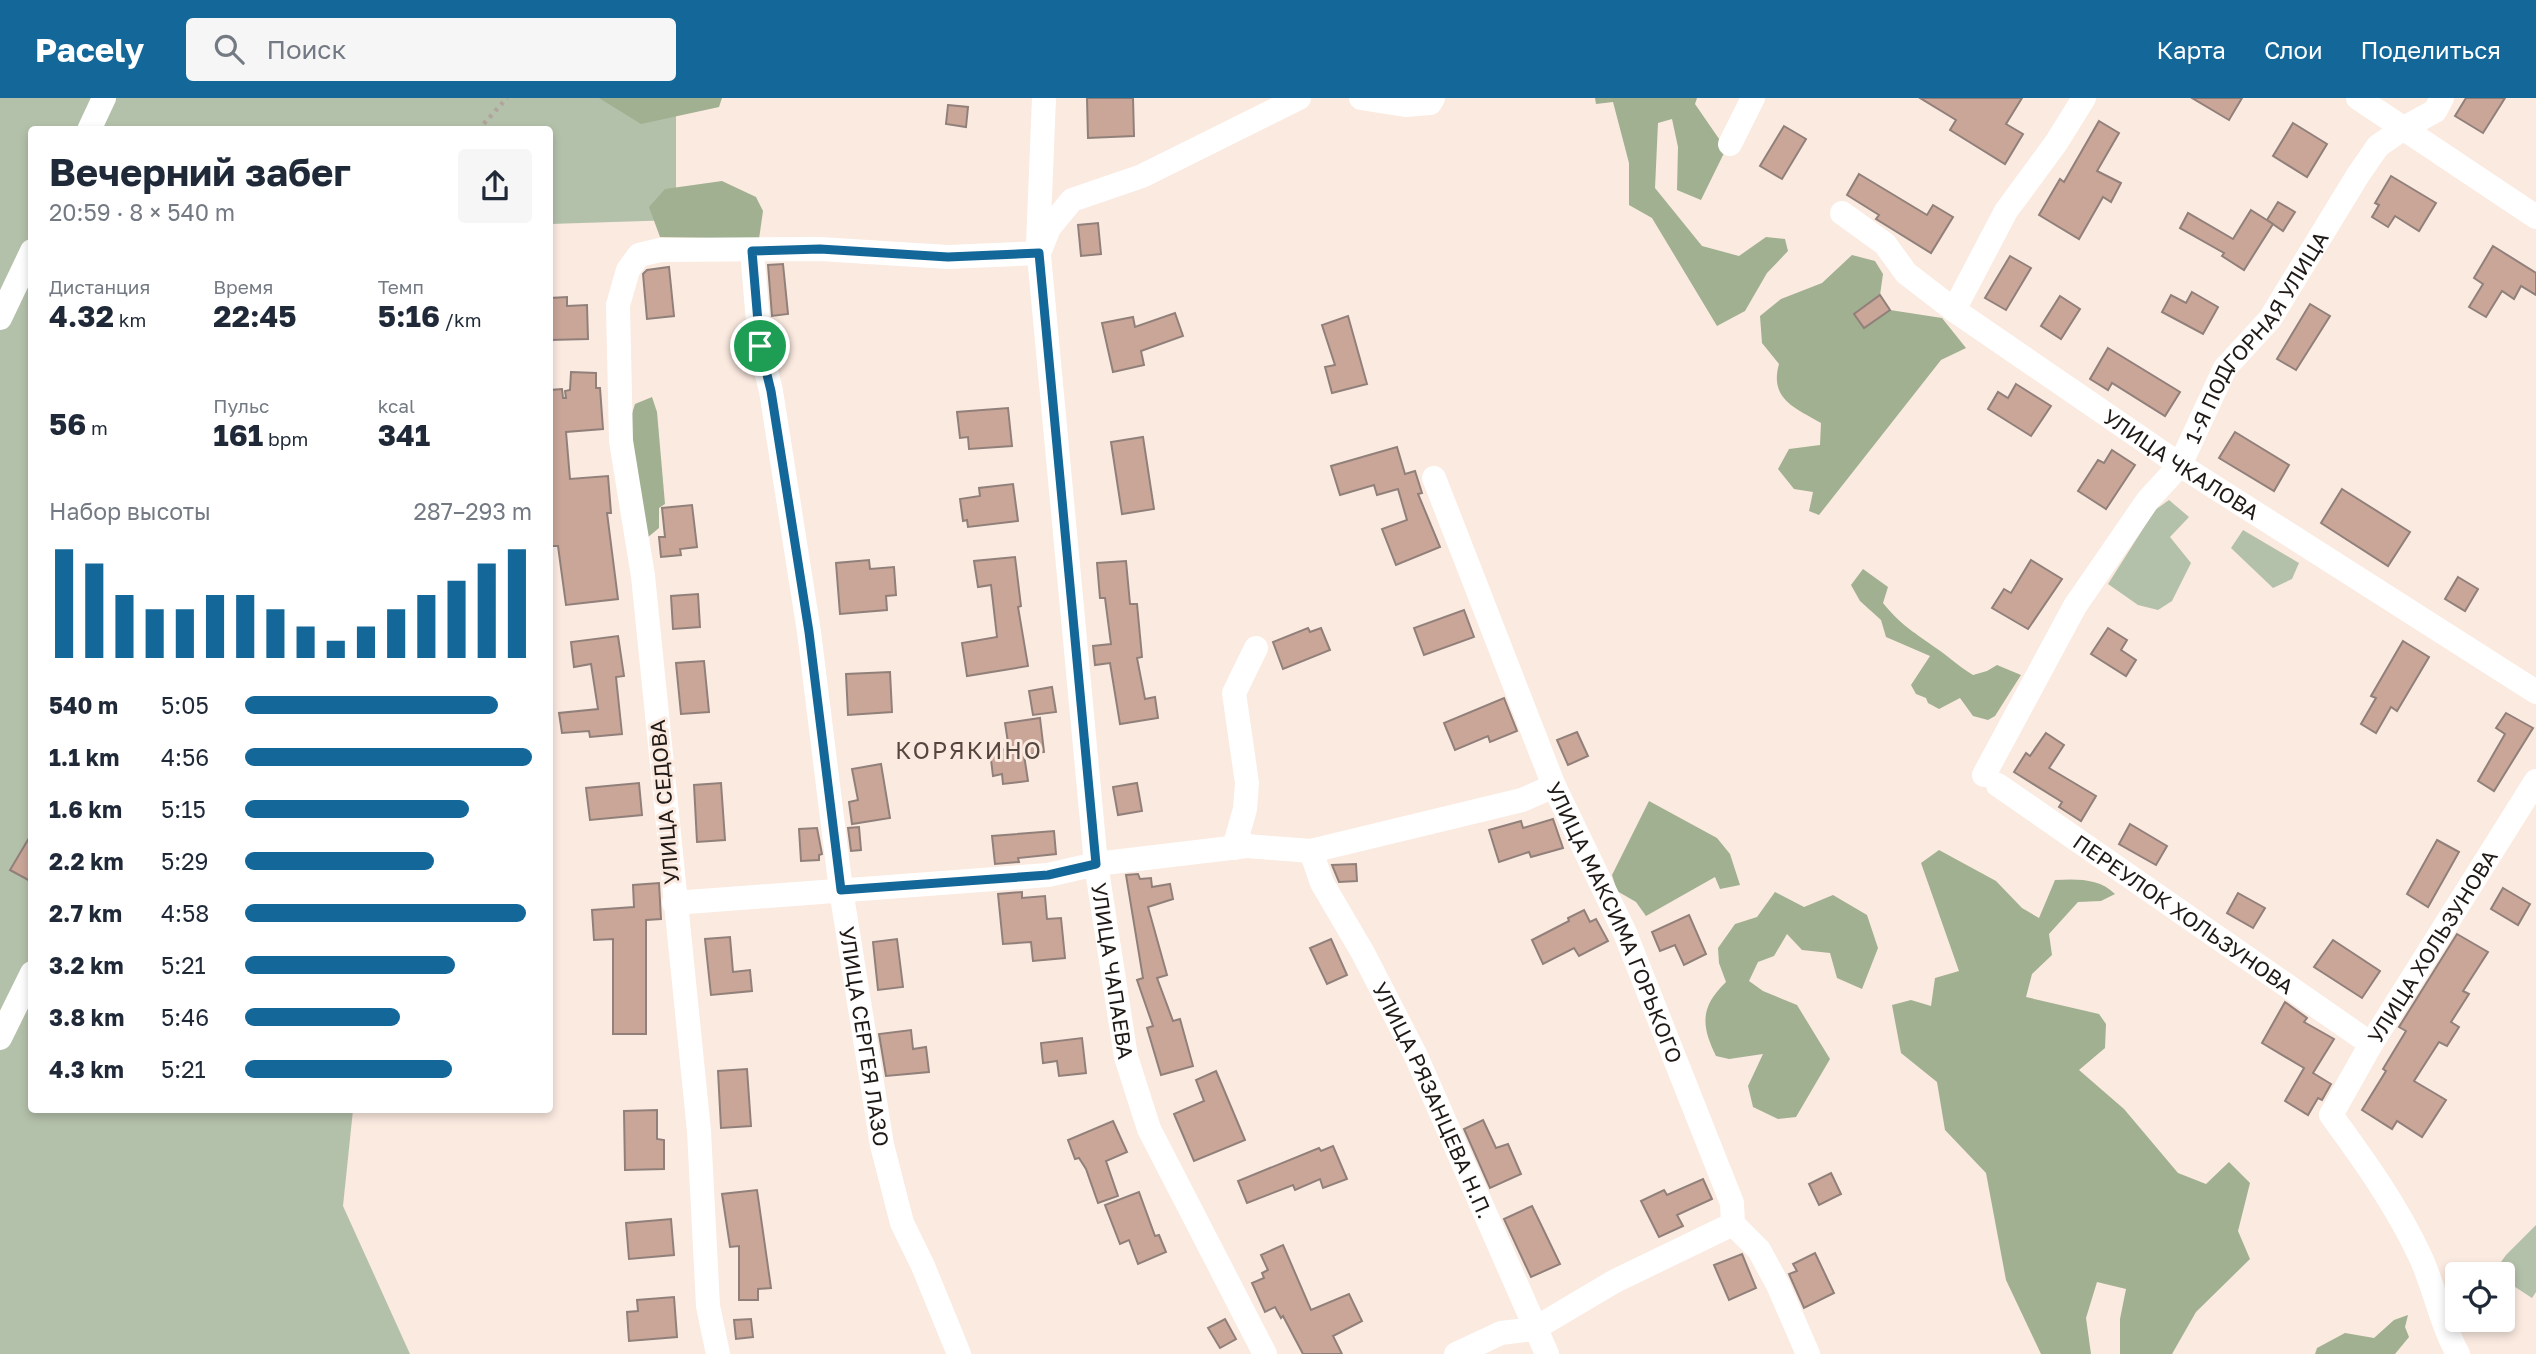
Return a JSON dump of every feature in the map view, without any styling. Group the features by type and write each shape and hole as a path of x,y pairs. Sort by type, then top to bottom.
{"street":[{"path":"91,126 104,98"},
{"name":"УЛИЦА ЧАПАЕВА","path":"1044,98 1039,253 1096,864 1126,1057 1149,1129 1265,1354"},
{"path":"752,251 820,249 948,257 1039,253 1049,228 1072,200 1142,176 1299,98"},
{"path":"1361,98 1405,105 1432,101"},
{"path":"1730,144 1753,98"},
{"path":"1954,310 2006,211 2056,143 2084,98"},
{"path":"2358,98 2536,217"},
{"name":"1-Я ПОДГОРНАЯ УЛИЦА","path":"1991,780 2075,607 2148,500 2180,465 2225,368 2270,319 2378,146 2435,111 2442,98"},
{"name":"УЛИЦА ЧКАЛОВА","path":"1842,213 1885,244 1906,272 1954,310 2180,465 2536,692"},
{"name":"УЛИЦА СЕДОВА","path":"718,1354 708,1306 699,1131 643,576 621,441 618,304 628,270 639,255 660,250 752,251"},
{"name":"УЛИЦА СЕРГЕЯ ЛАЗО","path":"752,251 760,346 771,391 809,632 841,890 882,1145 902,1223 959,1354"},
{"path":"0,318 28,259"},
{"name":"УЛИЦА МАКСИМА ГОРЬКОГО","path":"1434,478 1554,786 1625,933 1732,1203 1733,1224"},
{"path":"1234,848 1245,809 1247,783 1234,693 1256,648"},
{"name":"ПЕРЕУЛОК ХОЛЬЗУНОВА","path":"1991,780 2371,1044"},
{"name":"УЛИЦА ХОЛЬЗУНОВА","path":"2458,1354 2421,1258 2400,1217 2373,1172 2331,1115 2371,1044 2536,781"},
{"path":"674,904 1048,875 1096,864 1247,846 1311,851 1522,800 1554,786"},
{"name":"УЛИЦА РЯЗАНЦЕВА Н.П.","path":"1311,851 1322,883 1363,953 1416,1056 1547,1354"},
{"path":"0,1038 28,981"},
{"path":"1456,1354 1501,1333 1534,1329 1615,1281 1733,1224 1759,1250 1778,1285 1808,1354"}],"path":[{"path":"482,126 507,98"}],"green space":[{"path":"0,98 676,98 676,220 553,224 553,126 28,126 28,1113 353,1113 343,1206 410,1354 0,1354"},
{"path":"599,98 722,98 719,107 641,124"},
{"path":"1595,98 1697,98 1695,104 1726,149 1701,200 1677,190 1678,147 1672,119 1658,123 1655,188 1702,246 1739,256 1766,237 1785,239 1788,251 1767,273 1745,311 1717,326 1652,218 1629,205 1629,163 1613,102 1596,104"},
{"path":"722,181 756,197 763,211 759,239 660,237 649,207 665,189"},
{"path":"1852,255 1875,261 1883,274 1880,295 1854,314 1864,328 1890,310 1942,318 1966,348 1941,360 1819,515 1809,511 1813,492 1794,489 1778,469 1789,449 1820,445 1821,423 1794,407 1781,394 1777,376 1779,364 1762,343 1760,316 1781,299 1822,283"},
{"path":"652,397 657,412 665,504 659,508 659,528 647,538 625,436 635,404"},
{"path":"2169,500 2189,517 2170,537 2191,563 2172,601 2158,610 2138,605 2108,584 2155,510"},
{"path":"2243,530 2299,563 2292,579 2273,588 2231,548"},
{"path":"1863,569 1888,587 1883,603 1895,617 1968,672 1973,675 1997,665 2021,675 1995,716 1988,720 1973,716 1960,698 1939,709 1928,703 1926,698 1916,694 1911,685 1930,656 1886,637 1881,620 1860,601 1851,585"},
{"path":"1649,801 1717,838 1730,854 1740,885 1720,889 1715,877 1646,916 1636,902 1617,891 1612,875"},
{"path":"1939,850 1996,881 2022,908 2039,918 2055,880 2095,882 2115,894 2101,901 2078,902 2049,934 2052,955 2032,974 2026,997 2099,1014 2106,1024 2105,1048 2079,1070 2124,1109 2178,1173 2206,1184 2229,1162 2250,1183 2238,1231 2250,1259 2196,1312 2172,1354 2120,1354 2120,1319 2126,1289 2097,1282 2086,1318 2091,1354 2041,1354 2006,1280 1986,1173 1945,1130 1937,1082 1901,1053 1892,1005 1911,1000 1931,1006 1935,978 1959,971 1921,863"},
{"path":"1775,892 1804,907 1833,895 1867,915 1878,948 1862,989 1837,978 1830,953 1802,950 1787,934 1774,956 1758,962 1749,981 1763,991 1797,1005 1830,1059 1796,1117 1778,1119 1753,1107 1748,1086 1763,1054 1729,1059 1716,1056 1706,1026 1707,1008 1726,982 1719,963 1718,948 1735,924 1757,917"},
{"path":"2536,1225 2536,1292 2532,1298 2515,1287 2515,1262 2501,1262"},
{"path":"2408,1315 2405,1327 2409,1337 2395,1354 2315,1354 2317,1348 2345,1333 2374,1338 2394,1320"}],"building":[{"path":"1087,98 1133,98 1134,136 1088,138"},
{"path":"1920,98 2022,98 2006,124 2023,134 2005,164 1950,130 1956,120"},
{"path":"2192,98 2242,98 2229,120"},
{"path":"2466,98 2505,98 2483,133 2455,116"},
{"path":"948,105 968,107 966,127 946,124"},
{"path":"2099,121 2119,133 2097,171 2121,183 2111,202 2103,197 2079,239 2039,215 2060,179 2064,182"},
{"path":"2293,123 2327,144 2307,177 2273,156"},
{"path":"1784,126 1806,139 1782,179 1760,166"},
{"path":"1859,174 1927,215 1933,205 1953,217 1931,253 1876,219 1879,215 1847,195"},
{"path":"2391,176 2436,203 2419,231 2395,216 2388,227 2372,217 2379,205 2375,203"},
{"path":"2278,202 2295,212 2283,231 2267,220"},
{"path":"2251,210 2273,224 2244,270 2222,256 2224,253 2180,228 2188,213 2233,239"},
{"path":"1098,223 1101,254 1081,256 1078,225"},
{"path":"2493,246 2536,273 2536,295 2521,286 2514,299 2502,291 2486,317 2469,307 2483,284 2474,278"},
{"path":"2010,256 2031,268 2006,310 1985,298"},
{"path":"783,264 788,314 772,316 768,265"},
{"path":"669,267 674,316 647,319 643,274 647,270"},
{"path":"2192,292 2218,307 2203,334 2162,312 2171,295 2186,303"},
{"path":"1880,295 1890,310 1864,328 1854,314"},
{"path":"2060,296 2080,309 2061,339 2041,326"},
{"path":"567,297 567,306 587,305 588,339 553,340 553,298"},
{"path":"2310,304 2330,316 2296,370 2277,359"},
{"path":"1175,313 1183,336 1141,351 1144,365 1113,372 1102,323 1133,317 1135,327"},
{"path":"1348,316 1367,384 1332,393 1325,367 1335,365 1322,325"},
{"path":"2108,348 2180,392 2165,416 2112,383 2108,390 2090,379"},
{"path":"571,372 596,373 596,388 600,388 603,429 566,432 570,479 608,476 611,513 607,513 618,599 566,605 558,546 553,546 553,390 562,389 563,398 566,398 565,391 570,390"},
{"path":"2016,384 2051,406 2031,436 1988,409 1998,392 2008,398"},
{"path":"1008,408 1012,446 969,449 968,437 960,438 957,412"},
{"path":"2235,432 2289,465 2274,491 2219,458"},
{"path":"1143,437 1154,509 1122,514 1111,442"},
{"path":"1397,447 1405,474 1415,471 1422,493 1418,494 1440,547 1396,565 1382,529 1407,520 1398,489 1377,495 1374,485 1340,495 1331,466"},
{"path":"2112,450 2135,465 2106,509 2078,491 2098,460 2104,463"},
{"path":"1013,484 1018,521 968,527 967,520 963,521 960,499 980,496 979,488"},
{"path":"2342,489 2410,532 2388,566 2321,523"},
{"path":"692,505 697,547 680,549 681,555 661,557 659,537 665,537 662,508"},
{"path":"1015,557 1021,606 1018,607 1028,666 967,676 962,643 997,637 991,585 978,587 974,561"},
{"path":"869,560 870,569 894,567 896,595 886,596 887,610 840,614 836,563"},
{"path":"2031,560 2062,579 2028,629 1992,608 2004,589 2011,593"},
{"path":"1126,561 1130,604 1137,604 1142,657 1137,658 1145,699 1155,697 1158,718 1120,724 1110,663 1095,665 1093,646 1111,644 1105,598 1100,598 1097,563"},
{"path":"2458,577 2478,589 2465,611 2445,599"},
{"path":"698,594 700,627 673,629 671,596"},
{"path":"1464,610 1474,637 1424,655 1414,628"},
{"path":"1308,628 1310,632 1321,628 1330,650 1283,669 1273,642"},
{"path":"2108,628 2127,640 2121,650 2136,660 2126,676 2091,654"},
{"path":"618,636 624,676 616,677 622,734 590,737 589,731 562,733 559,713 598,709 591,664 574,667 571,642"},
{"path":"2403,641 2429,657 2397,711 2391,707 2376,733 2361,724 2376,698 2371,696"},
{"path":"704,661 709,712 681,714 676,663"},
{"path":"890,672 892,712 848,715 846,674"},
{"path":"1052,687 1056,712 1033,715 1029,691"},
{"path":"1504,698 1517,731 1490,742 1488,736 1455,750 1444,723"},
{"path":"2506,713 2533,728 2494,791 2478,781 2505,734 2496,728"},
{"path":"1040,718 1044,752 1024,755 1028,781 1003,784 1002,774 993,776 990,751 1009,749 1005,723"},
{"path":"1577,732 1588,756 1568,765 1557,740"},
{"path":"2046,733 2064,745 2049,768 2096,796 2081,821 2059,807 2062,802 2014,772 2026,753 2030,756"},
{"path":"881,764 890,818 852,824 849,802 858,800 852,769"},
{"path":"639,783 642,815 590,820 586,788"},
{"path":"721,783 725,840 697,842 694,785"},
{"path":"1137,783 1142,811 1118,815 1113,787"},
{"path":"1553,819 1563,848 1531,857 1529,852 1499,862 1489,830 1521,821 1523,828"},
{"path":"2130,824 2167,846 2156,865 2119,844"},
{"path":"859,827 861,850 851,851 848,828"},
{"path":"817,828 822,854 819,855 819,860 801,861 799,829"},
{"path":"1054,831 1056,854 1018,858 1019,862 995,864 992,836"},
{"path":"28,840 28,880 10,870"},
{"path":"2437,840 2459,852 2428,907 2407,894"},
{"path":"1356,864 1357,881 1339,882 1332,865"},
{"path":"1138,874 1140,879 1151,878 1152,887 1170,884 1173,899 1148,907 1167,975 1157,978 1173,1021 1180,1019 1193,1066 1161,1075 1147,1028 1153,1026 1137,980 1143,978 1126,875"},
{"path":"659,883 661,919 646,920 646,1034 613,1034 613,939 594,940 592,910 634,907 633,885"},
{"path":"2503,888 2530,904 2518,925 2491,909"},
{"path":"1022,892 1022,898 1045,896 1047,919 1061,918 1065,958 1033,961 1031,942 1003,944 998,894"},
{"path":"2238,893 2265,908 2253,928 2227,913"},
{"path":"1584,910 1590,922 1596,919 1608,941 1579,956 1574,948 1543,964 1532,940"},
{"path":"1689,915 1706,954 1684,965 1675,945 1660,951 1652,932"},
{"path":"2457,934 2488,952 2463,991 2469,994 2451,1022 2459,1027 2447,1046 2439,1042 2414,1081 2446,1100 2422,1137 2397,1121 2392,1129 2362,1110 2406,1031 2399,1027"},
{"path":"730,937 733,972 750,970 752,991 711,995 705,939"},
{"path":"897,939 903,987 878,990 873,942"},
{"path":"1331,939 1347,975 1327,984 1310,948"},
{"path":"2333,940 2380,971 2362,998 2314,967"},
{"path":"2285,1002 2307,1018 2304,1022 2334,1039 2313,1073 2331,1084 2322,1100 2318,1098 2308,1115 2285,1101 2304,1068 2262,1043"},
{"path":"911,1030 913,1049 926,1047 929,1072 886,1076 879,1034"},
{"path":"1082,1038 1086,1073 1059,1076 1057,1061 1043,1063 1041,1043"},
{"path":"747,1069 751,1126 721,1128 718,1071"},
{"path":"1216,1071 1245,1140 1194,1161 1174,1114 1204,1101 1196,1080"},
{"path":"657,1110 657,1139 664,1140 664,1169 625,1170 624,1111"},
{"path":"1483,1120 1496,1148 1508,1144 1521,1174 1490,1188 1464,1129"},
{"path":"1113,1121 1127,1152 1106,1161 1118,1196 1098,1203 1086,1169 1079,1158 1075,1159 1068,1140"},
{"path":"1333,1146 1347,1179 1323,1188 1320,1179 1295,1190 1293,1185 1247,1203 1238,1181 1319,1148 1321,1151"},
{"path":"1831,1173 1841,1194 1819,1205 1809,1184"},
{"path":"1703,1179 1712,1199 1677,1215 1683,1226 1659,1237 1641,1201 1664,1190 1667,1195"},
{"path":"757,1190 771,1288 758,1289 758,1300 739,1300 739,1246 730,1247 722,1194"},
{"path":"1139,1192 1155,1236 1159,1235 1166,1252 1138,1264 1129,1240 1120,1244 1105,1205"},
{"path":"1532,1206 1560,1264 1531,1277 1504,1219"},
{"path":"671,1219 674,1255 629,1259 626,1223"},
{"path":"1283,1245 1311,1310 1349,1294 1362,1321 1333,1336 1342,1354 1303,1354 1283,1316 1281,1318 1275,1307 1265,1312 1252,1283 1264,1278 1262,1273 1268,1270 1261,1255"},
{"path":"1815,1253 1834,1293 1804,1308 1789,1274 1797,1271 1793,1264"},
{"path":"1742,1254 1756,1288 1729,1300 1714,1265"},
{"path":"674,1297 677,1337 629,1341 627,1312 638,1311 637,1300"},
{"path":"751,1319 753,1337 736,1339 734,1320"},
{"path":"1225,1319 1236,1339 1220,1348 1208,1328"}],"district":[{"name":"КОРЯКИНО","path":"969,750"}],"route":[{"path":"820,249 948,257 1039,253 1096,864 1048,875 841,890 809,632 771,391 760,346 752,251 820,249"}]}
